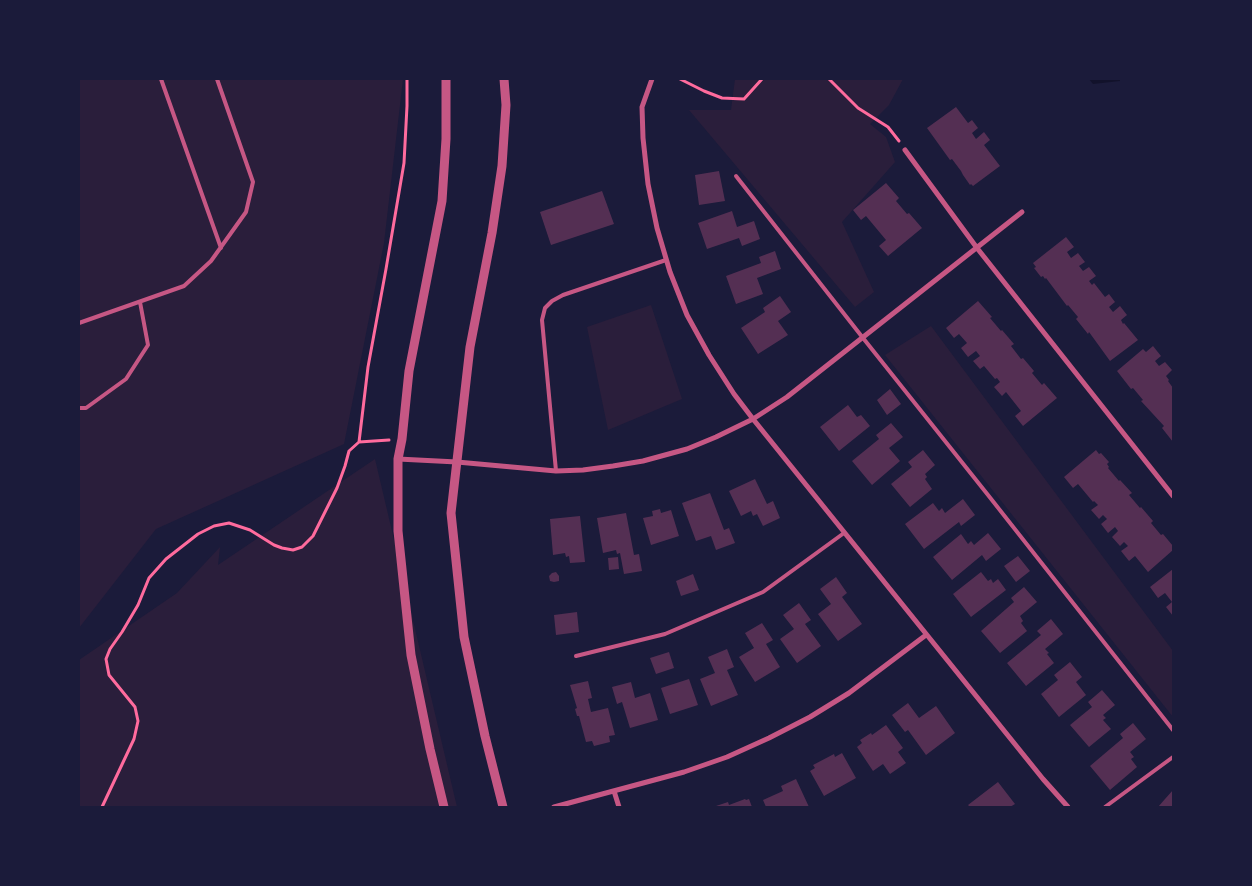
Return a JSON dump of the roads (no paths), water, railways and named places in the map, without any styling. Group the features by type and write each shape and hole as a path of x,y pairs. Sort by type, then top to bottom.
{"street":[{"path":"444,807 430,750 411,655 398,531 398,459 410,371 442,201 446,138 446,79"},
{"path":"503,807 464,637 451,513 470,347 492,233 502,166 506,105 504,79"},
{"path":"652,79 642,107 643,138 648,184 657,228 670,272 687,315 709,355 753,419 926,635 1068,807"},
{"path":"905,150 977,248 1173,496"},
{"path":"398,459 556,471 606,467 643,461 687,449 716,438 753,419 787,397 1022,212"},
{"path":"554,807 684,772 727,757 769,738 810,717 849,693 926,635"},
{"path":"614,790 619,807"}],"lane":[{"path":"161,79 221,248"},
{"path":"79,323 184,286 211,261 246,212 253,182 217,79"},
{"path":"736,176 1173,730"},
{"path":"556,471 542,320 545,308 552,301 563,295 666,260"},
{"path":"79,408 86,408 126,379 148,345 140,302"},
{"path":"576,656 665,634 762,592 844,533"},
{"path":"1105,807 1173,757"}]}
